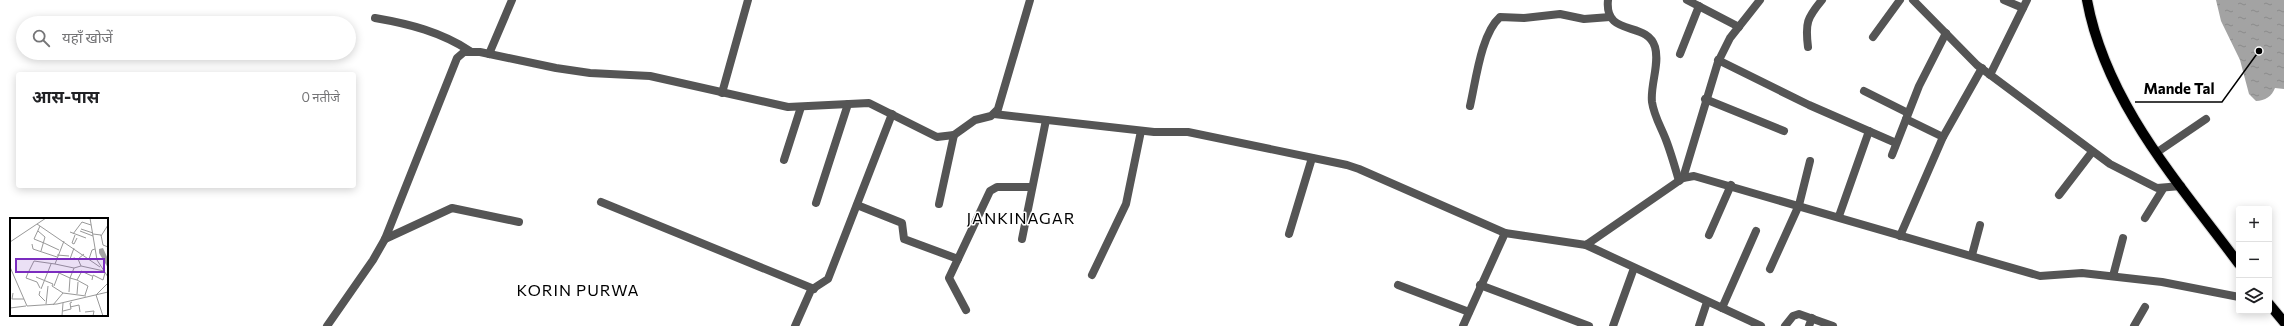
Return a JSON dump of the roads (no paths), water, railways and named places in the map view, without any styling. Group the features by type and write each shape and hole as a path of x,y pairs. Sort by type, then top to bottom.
{"main road":[{"path":"2087,0 2091,22 2113,83 2142,134 2236,260"},
{"path":"2272,308 2284,322"}],"street":[{"path":"489,54 512,0"},
{"path":"722,92 748,0"},
{"path":"994,114 998,109 1030,0"},
{"path":"1608,0 1610,17 1614,22 1643,33 1650,38 1655,48 1652,91 1654,113 1681,180"},
{"path":"1687,0 1739,27"},
{"path":"1681,180 1718,60 1739,27 1760,0"},
{"path":"1808,47 1806,29 1808,19 1822,0"},
{"path":"1873,37 1900,0"},
{"path":"1913,0 1946,34 1990,75 2092,152 2110,164 2157,188 2163,189 2181,186"},
{"path":"2004,0 2023,8"},
{"path":"1990,75 2027,0"},
{"path":"1680,54 1699,6"},
{"path":"1470,106 1486,40 1494,22 1500,17 1524,18 1560,14 1584,19 1610,17"},
{"path":"375,18 405,23 439,34 470,51 556,68 590,73 650,76 788,107 869,103 938,137 954,135 974,120 994,114 1140,131 1188,132 1312,158 1359,169 1505,233 1586,245 1761,326"},
{"path":"1892,155 1923,78 1946,34"},
{"path":"327,326 373,260 385,239 457,58 460,54 470,51"},
{"path":"1718,60 1809,105 1896,143"},
{"path":"1900,236 1943,137 1982,68"},
{"path":"1864,91 1943,137"},
{"path":"1705,99 1784,131"},
{"path":"816,203 848,104"},
{"path":"784,160 801,107"},
{"path":"795,326 809,294 828,279 892,114"},
{"path":"2156,153 2206,119"},
{"path":"1022,239 1046,120"},
{"path":"1092,275 1126,204 1140,131"},
{"path":"1839,216 1869,131"},
{"path":"939,204 954,135"},
{"path":"2059,195 2092,152"},
{"path":"1289,234 1312,158"},
{"path":"1770,269 1799,205 1810,161"},
{"path":"1586,245 1681,180 1694,176 1731,185 1839,216 1900,236 2046,276 2082,273 2114,276 2162,282 2236,295"},
{"path":"1709,235 1731,185"},
{"path":"966,310 949,278 990,191 997,188 1032,187"},
{"path":"2145,218 2163,189"},
{"path":"601,202 814,289"},
{"path":"857,205 902,223 904,239 958,259"},
{"path":"385,239 452,208 519,222"},
{"path":"1972,256 1980,225"},
{"path":"1722,308 1756,231"},
{"path":"1463,326 1480,285 1505,233"},
{"path":"2114,276 2124,238"},
{"path":"1614,326 1634,268"},
{"path":"1398,285 1469,312"},
{"path":"1480,285 1574,323 1589,326"},
{"path":"1699,326 1707,302"},
{"path":"2134,326 2145,307"},
{"path":"1785,326 1796,314 1810,322 1833,326"}],"water":[{"path":"2216,0 2284,0 2284,89 2275,88 2268,98 2259,101 2256,101 2249,94 2240,60 2221,21"}],"place":[{"name":"Mande Tal","path":"2259,51"}],"district":[{"name":"JANKINAGAR","path":"1021,217"},
{"name":"KORIN PURWA","path":"578,289"}]}
